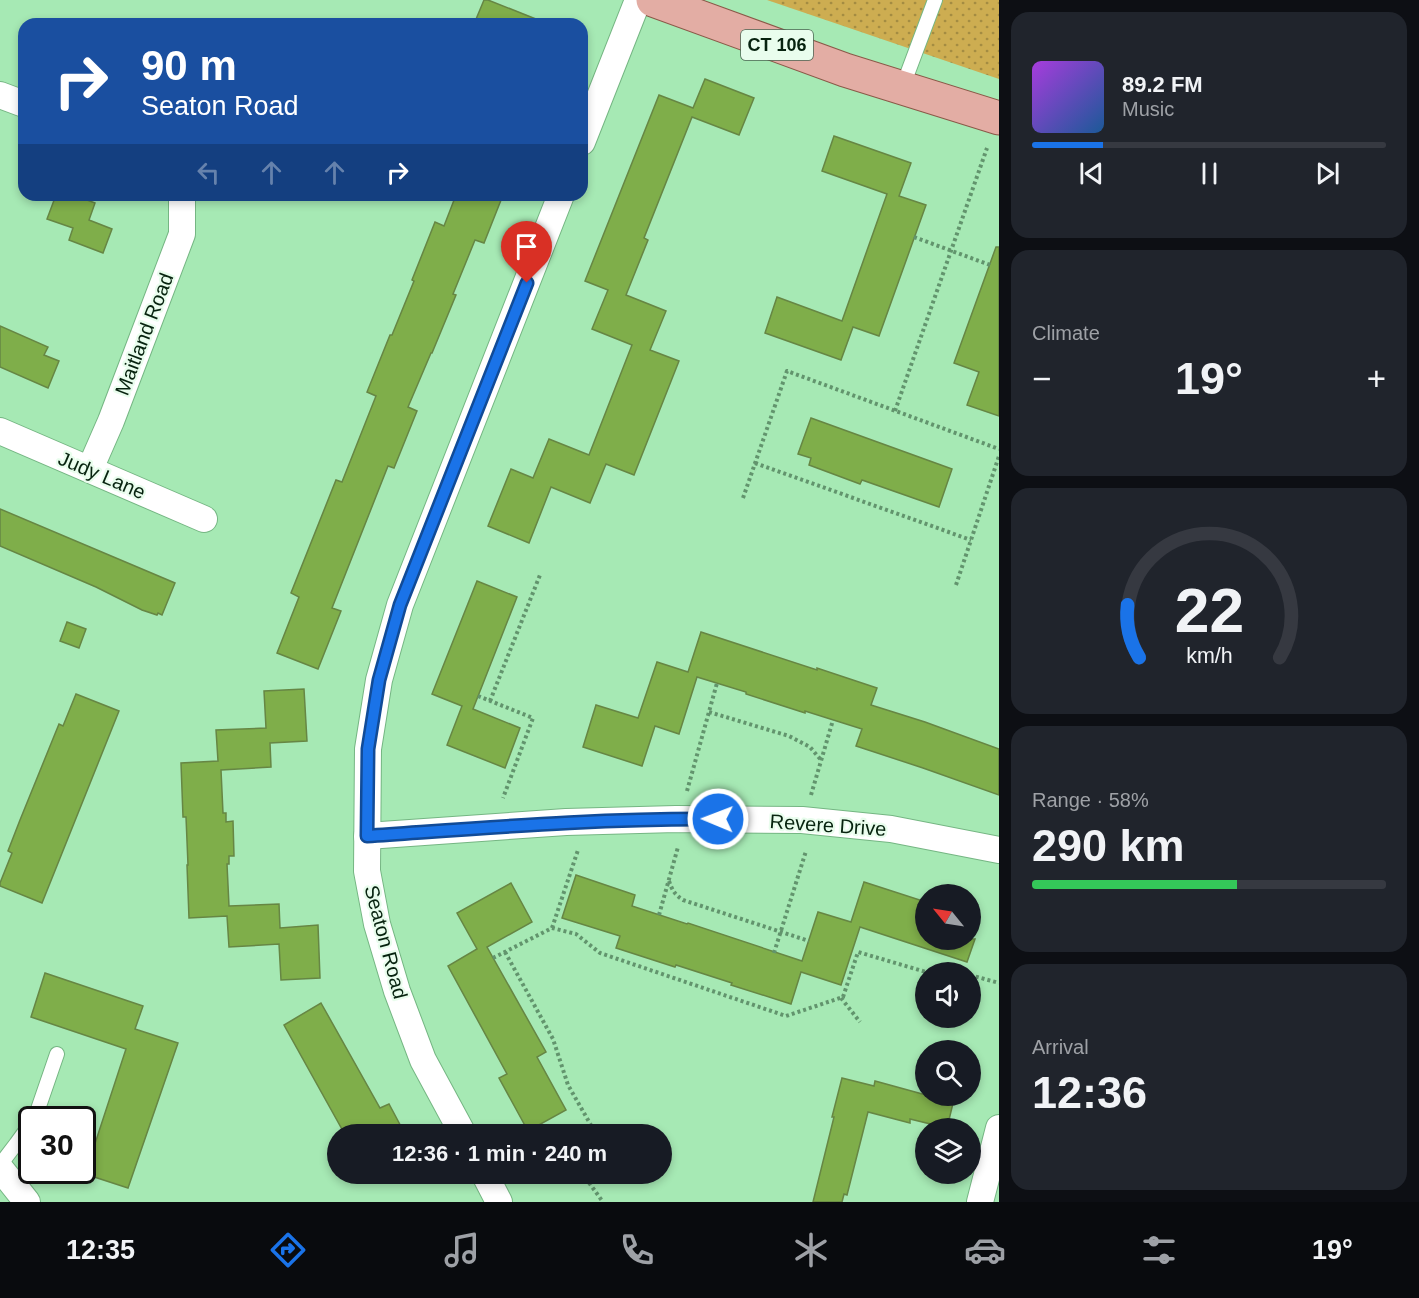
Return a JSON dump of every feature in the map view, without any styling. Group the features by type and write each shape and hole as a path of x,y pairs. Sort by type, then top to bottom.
{"main road":[{"name":"CT 106","path":"653,0 692,7 845,70 999,118"}],"street":[{"path":"588,127 638,0"},
{"path":"0,95 18,102"},
{"name":"Maitland Road","path":"90,469 111,421 182,234 182,201"},
{"name":"Seaton Road","path":"458,1124 423,1060 397,991 377,924 368,872 368,749 379,680 400,605 559,201"},
{"name":"Judy Lane","path":"0,431 204,519"},
{"name":"Revere Drive","path":"367,836 566,822 676,819 802,820 891,829 999,850"},
{"path":"980,1202 999,1128"},
{"path":"0,1166 27,1202"},
{"path":"490,1184 500,1202"}],"lane":[{"path":"902,87 935,0"},
{"path":"39,1106 57,1054"},
{"path":"0,1166 18,1141"}],"path":[{"path":"895,411 987,148"},
{"path":"914,237 990,265"},
{"path":"743,498 787,371 999,449"},
{"path":"956,585 999,456"},
{"path":"755,463 971,540"},
{"path":"490,700 540,575"},
{"path":"687,791 717,683"},
{"path":"478,696 533,718 503,798"},
{"path":"709,712 789,736 810,747 821,760"},
{"path":"810,795 833,720"},
{"path":"659,915 678,847"},
{"path":"552,928 578,850"},
{"path":"774,952 806,851"},
{"path":"669,881 674,892 683,900 809,941"},
{"path":"493,958 552,928 576,934 600,953 786,1016 843,998 858,952 915,969"},
{"path":"505,952 553,1039 568,1084 590,1124"},
{"path":"981,978 999,983"},
{"path":"841,998 860,1022"},
{"path":"590,1184 603,1202"}],"shaded area":[{"path":"767,0 999,0 999,79"}],"building":[{"path":"484,0 488,0 533,18 476,18"},
{"path":"705,79 754,98 739,135 692,117 644,238 648,240 626,295 666,311 650,350 679,361 634,475 606,464 590,503 551,487 529,543 488,526 511,469 533,478 549,439 589,455 632,345 592,329 608,290 585,281 659,95 693,108"},
{"path":"834,136 911,163 899,196 926,205 879,336 853,327 841,360 765,333 777,297 842,321 887,194 822,171"},
{"path":"54,201 90,201 95,203 89,220 112,229 103,253 69,240 73,228 47,219"},
{"path":"454,201 501,201 484,243 475,240 453,294 456,295 408,407 417,411 394,468 388,466 332,608 341,611 318,669 277,653 299,597 291,593 336,480 342,482 376,396 367,392 414,281 412,280 435,222 444,226"},
{"path":"996,247 999,247 999,416 967,405 979,372 954,363"},
{"path":"0,326 48,347 44,355 59,361 48,388 0,367"},
{"path":"811,418 952,469 939,507 862,480 860,484 809,465 811,458 798,454"},
{"path":"0,509 175,583 162,615 142,610 96,587 0,546"},
{"path":"477,581 517,597 473,709 520,728 505,768 447,745 462,706 432,694"},
{"path":"67,622 86,629 79,648 60,641"},
{"path":"701,632 877,688 871,705 999,749 999,795 856,746 862,729 805,711 805,713 697,677 679,734 655,726 642,766 583,747 596,705 638,718 657,662 688,672"},
{"path":"304,689 307,741 270,743 271,767 221,770 223,813 226,813 226,822 233,821 234,856 229,856 229,864 227,864 229,906 279,904 280,928 318,925 320,978 281,980 279,944 229,947 227,916 189,918 186,817 183,817 181,763 218,761 216,730 266,728 264,691"},
{"path":"76,694 119,711 42,903 0,886 0,883 12,853 8,851 20,820 59,724 63,726"},
{"path":"576,875 635,895 632,906 802,961 818,912 851,922 864,882 915,898 915,945 860,927 841,985 801,972 791,1004 676,965 675,967 616,948 620,936 562,918"},
{"path":"511,883 532,922 487,947 546,1052 537,1057 566,1110 541,1124 524,1124 499,1078 507,1074 448,966 477,949 457,913"},
{"path":"930,950 971,950 967,962"},
{"path":"45,973 143,1006 135,1029 178,1043 128,1188 96,1178 96,1140 126,1049 31,1017"},
{"path":"321,1003 380,1108 389,1104 400,1124 339,1124 284,1025"},
{"path":"842,1078 874,1086 875,1081 915,1092 915,1106 952,1106 949,1118 915,1118 915,1120 910,1119 910,1123 868,1112 847,1195 844,1194 842,1202 813,1202 834,1117 832,1117"}],"route":[{"path":"527,283 400,605 379,680 368,749 367,836 566,822 718,819"}]}
